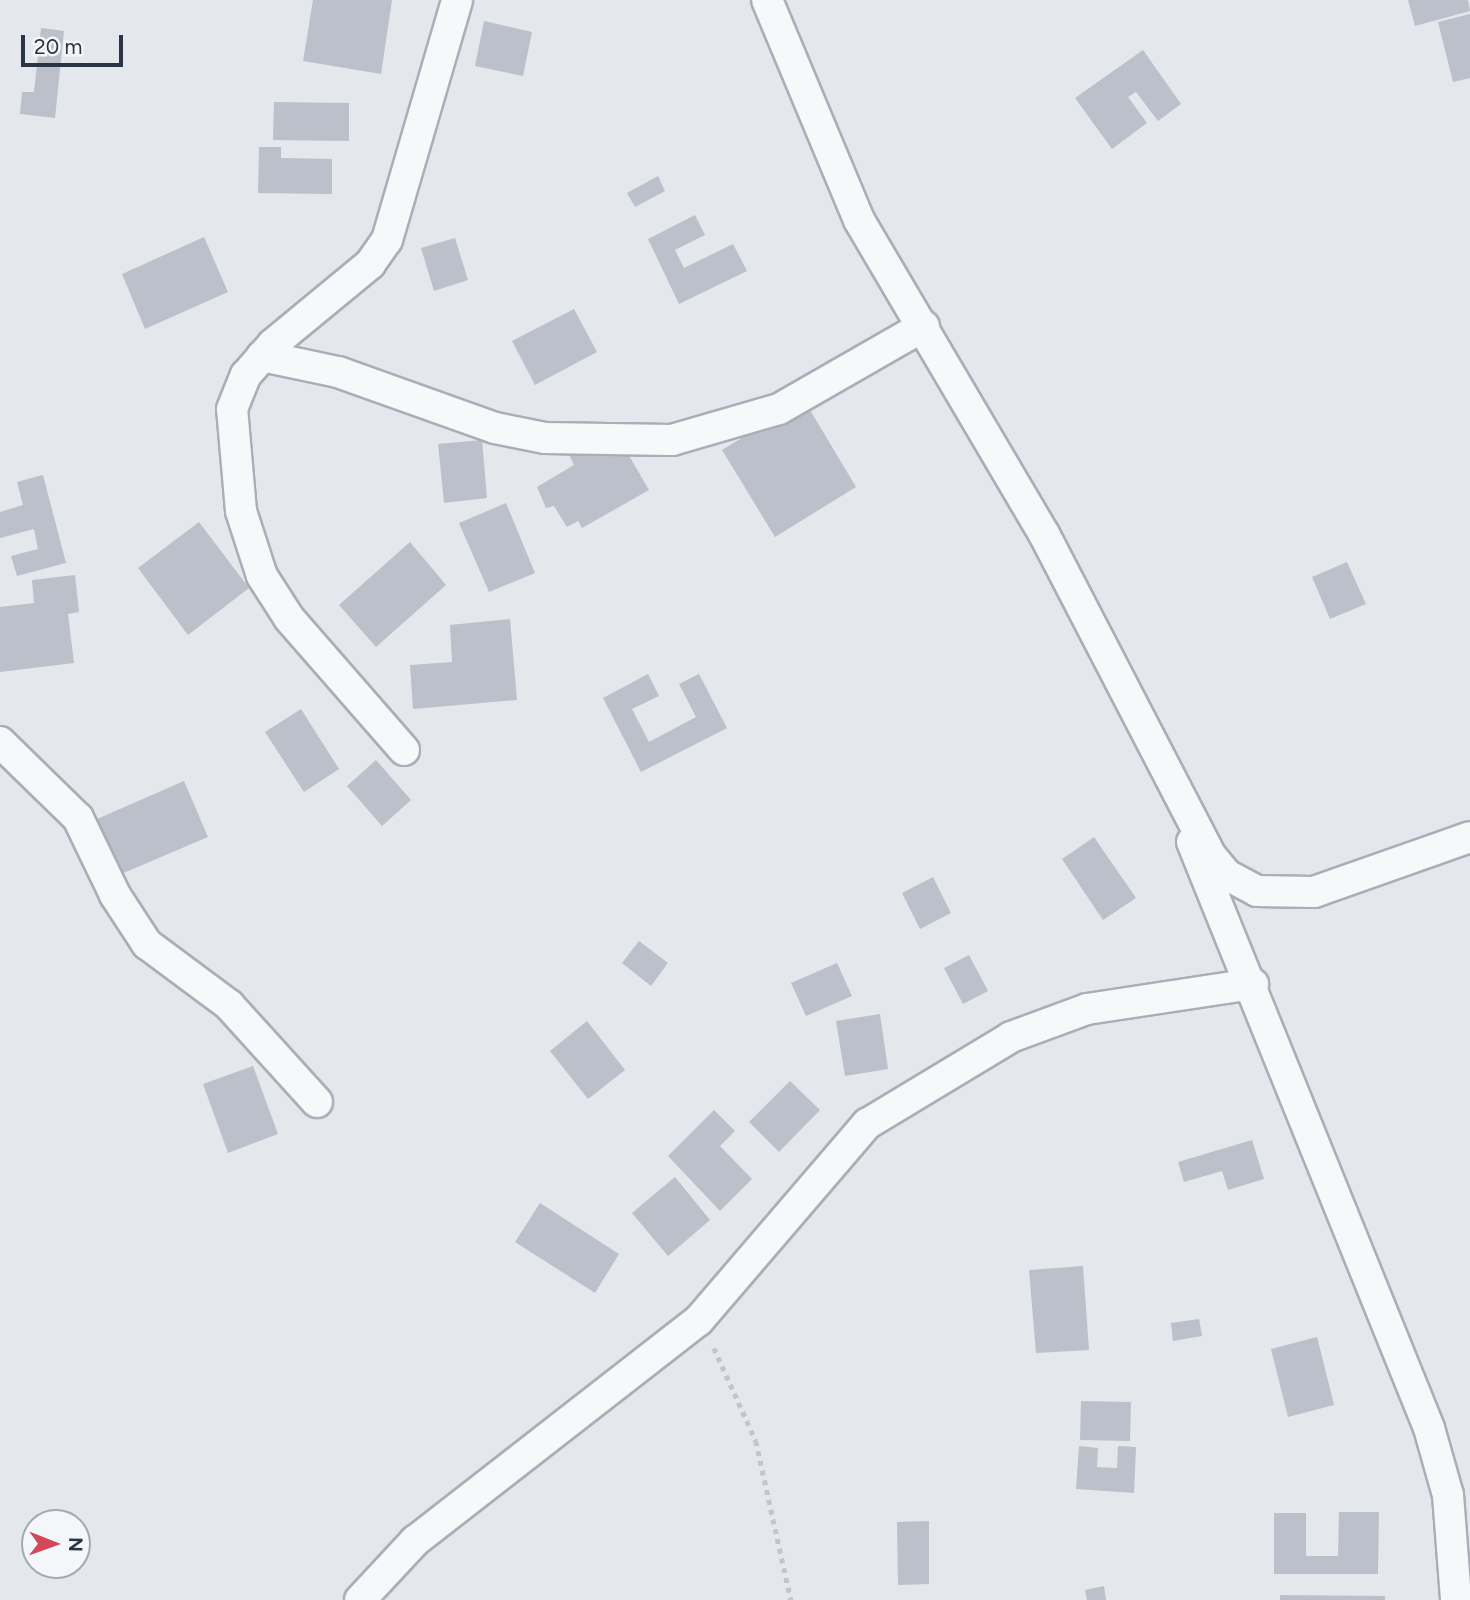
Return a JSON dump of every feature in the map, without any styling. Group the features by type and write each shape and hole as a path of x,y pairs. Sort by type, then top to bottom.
{"street":[{"path":"404,750 289,618 252,548 234,472 232,419 246,374 262,356 370,264 387,240 457,0"},
{"path":"767,0 859,220 924,326 1044,534 1211,856 1227,875 1257,891 1314,892 1470,837"},
{"path":"262,356 338,372 495,428 557,439 672,440 779,409 924,326"},
{"path":"0,742 78,818 115,895 147,944 229,1005 317,1102"},
{"path":"1175,787 1221,925 1253,984 1429,1428 1448,1495 1455,1600"},
{"path":"360,1600 415,1541 698,1321 867,1124 987,1051 1087,1009 1253,984"}],"path":[{"path":"698,1321 734,1381 757,1441 791,1600"}],"building":[{"path":"313,0 392,0 381,74 303,61"},
{"path":"1408,0 1468,0 1470,11 1415,26"},
{"path":"1470,14 1470,78 1453,82 1438,22"},
{"path":"484,21 532,32 523,76 475,66"},
{"path":"41,28 64,31 55,118 20,114 22,92 34,92"},
{"path":"1143,50 1181,104 1158,121 1136,92 1128,97 1147,123 1112,149 1075,98"},
{"path":"274,102 349,103 349,141 273,140"},
{"path":"259,147 281,147 281,158 332,159 332,194 258,193"},
{"path":"658,176 665,191 635,207 627,193"},
{"path":"695,215 705,235 675,250 684,268 733,244 747,271 679,304 648,239"},
{"path":"204,237 228,292 145,329 122,274"},
{"path":"455,238 468,280 434,291 421,248"},
{"path":"574,309 597,352 535,385 512,341"},
{"path":"804,400 856,487 775,537 722,450"},
{"path":"610,423 649,490 582,528 578,521 567,527 554,506 546,508 537,487 574,465 566,448"},
{"path":"482,440 487,498 444,503 438,444"},
{"path":"43,475 66,563 17,576 11,556 38,549 34,529 0,538 0,512 23,505 17,482"},
{"path":"506,503 535,573 489,592 459,523"},
{"path":"199,522 249,588 188,635 138,568"},
{"path":"410,542 446,585 376,647 339,605"},
{"path":"1347,562 1366,604 1330,619 1312,577"},
{"path":"75,575 79,612 68,614 74,663 0,672 0,607 34,603 32,580"},
{"path":"510,619 517,700 413,709 410,665 452,662 450,625"},
{"path":"648,674 659,696 632,709 649,742 696,717 679,684 699,674 727,728 641,772 603,698"},
{"path":"301,709 339,769 304,792 265,732"},
{"path":"376,760 411,800 382,826 347,786"},
{"path":"184,781 208,837 121,874 97,819"},
{"path":"1094,837 1136,898 1103,920 1062,859"},
{"path":"933,877 951,913 920,929 902,893"},
{"path":"639,941 668,963 651,986 622,963"},
{"path":"969,955 988,991 963,1004 944,968"},
{"path":"837,963 852,996 806,1016 791,983"},
{"path":"880,1014 888,1069 845,1076 836,1021"},
{"path":"587,1021 625,1070 588,1099 550,1051"},
{"path":"253,1066 278,1134 228,1153 203,1084"},
{"path":"790,1081 820,1110 779,1152 749,1122"},
{"path":"714,1110 735,1131 720,1146 752,1179 720,1211 668,1156"},
{"path":"1252,1140 1264,1179 1228,1190 1222,1171 1184,1182 1178,1162"},
{"path":"675,1177 710,1220 668,1256 632,1213"},
{"path":"540,1203 619,1254 595,1293 515,1242"},
{"path":"1083,1266 1089,1350 1036,1353 1029,1270"},
{"path":"1199,1319 1202,1336 1173,1341 1171,1323"},
{"path":"1317,1337 1334,1405 1288,1417 1271,1349"},
{"path":"1081,1401 1131,1402 1130,1441 1080,1440"},
{"path":"1079,1446 1098,1448 1097,1467 1117,1468 1118,1446 1136,1447 1134,1493 1076,1489"},
{"path":"1339,1512 1379,1512 1378,1574 1274,1574 1274,1513 1306,1513 1306,1556 1338,1556"},
{"path":"929,1521 929,1584 898,1585 897,1522"},
{"path":"1104,1586 1106,1600 1087,1600 1085,1590"},
{"path":"1280,1595 1385,1596 1385,1600 1280,1600"}]}
